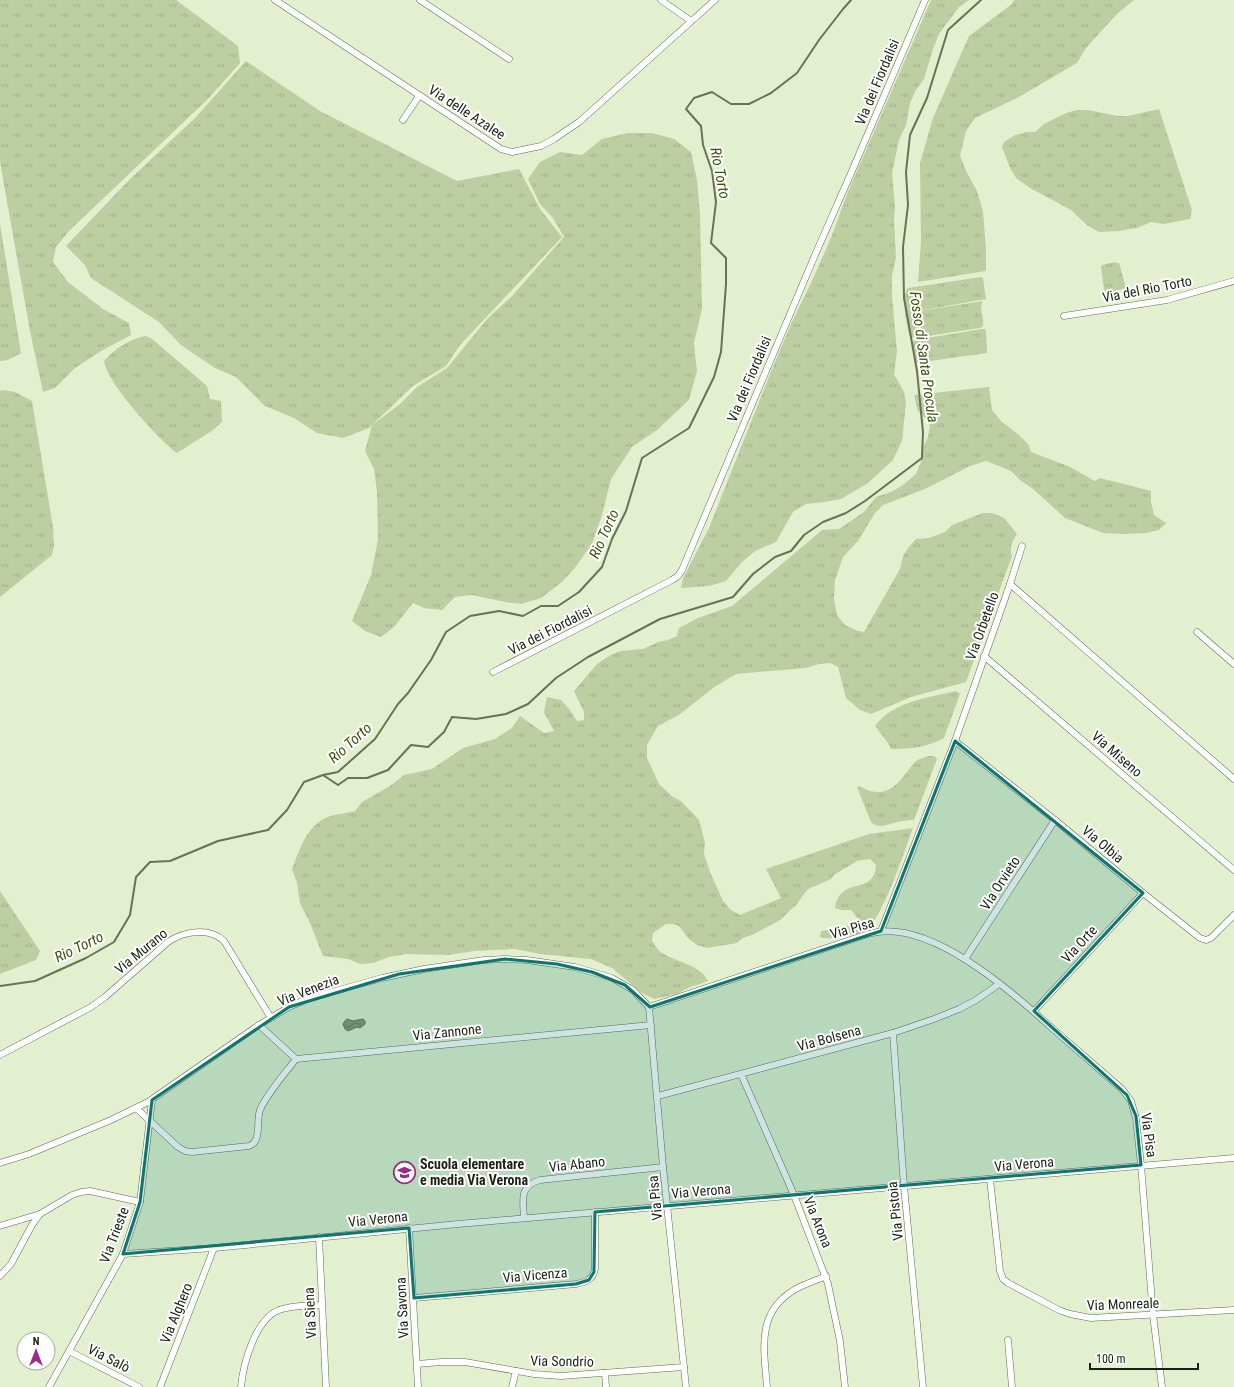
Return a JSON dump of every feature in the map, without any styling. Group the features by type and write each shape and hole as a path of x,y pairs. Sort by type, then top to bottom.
{"street":[{"name":"Via delle Azalee","path":"275,0 419,96 504,150 512,152 546,144 587,116 715,0"},
{"path":"420,0 509,59"},
{"path":"661,0 691,21"},
{"name":"Via dei Fiordalisi","path":"493,672 672,580 678,576 682,570 924,0"},
{"path":"403,120 419,96"},
{"name":"Via del Rio Torto","path":"1064,316 1167,300 1234,281"},
{"path":"1010,584 1022,546"},
{"name":"Via Orbetello","path":"881,931 955,741 1010,584 1234,779"},
{"path":"1197,632 1234,664"},
{"name":"Via Miseno","path":"984,656 1234,870"},
{"name":"Via Olbia","path":"955,741 1055,820 1198,937 1204,940 1208,940 1213,937 1234,914"},
{"name":"Via Orvieto","path":"965,959 1055,820"},
{"name":"Via Orte","path":"1034,1011 1143,893"},
{"name":"Via Pisa","path":"686,1387 663,1167 658,1096 649,1007 881,931 897,932 914,936 941,946 965,959 1034,1011 1097,1066 1127,1095 1136,1116 1162,1387"},
{"name":"Via Murano","path":"0,1055 96,1004 168,942 178,936 195,932 213,934 224,940 271,1018"},
{"name":"Via Venezia","path":"0,1164 37,1150 152,1100 260,1025 289,1007 307,1000 377,979 424,969 484,960 505,959 561,965 607,977 633,990 649,1007"},
{"name":"Via Bolsena","path":"658,1096 893,1033 959,1009 976,1000 999,984"},
{"path":"136,1108 178,1147 189,1152 252,1145 257,1140 258,1117 264,1103 296,1059 260,1025"},
{"name":"Via Zannone","path":"296,1059 651,1025"},
{"name":"Via Pistoia","path":"893,1033 904,1186 923,1387"},
{"name":"Via Arona","path":"741,1074 794,1195 826,1276 838,1328 845,1387"},
{"name":"Via Trieste","path":"49,1387 123,1254 140,1202 152,1100"},
{"name":"Via Verona","path":"123,1254 214,1248 409,1228 668,1205 1234,1158"},
{"name":"Via Abano","path":"524,1218 523,1194 530,1184 537,1180 663,1167"},
{"name":"Via Monreale","path":"990,1179 1000,1271 1005,1281 1059,1310 1078,1316 1101,1318 1234,1310"},
{"path":"0,1226 40,1214 72,1195 83,1191 140,1202"},
{"name":"Via Vicenza","path":"414,1298 586,1282 592,1277 595,1268 594,1212"},
{"path":"0,1276 11,1264 32,1225 40,1214"},
{"name":"Via Savona","path":"409,1228 418,1387"},
{"name":"Via Siena","path":"319,1237 326,1387"},
{"name":"Via Alghero","path":"160,1387 214,1248"},
{"path":"767,1387 764,1338 767,1323 772,1312 782,1300 794,1290 826,1276"},
{"path":"241,1387 249,1351 257,1333 268,1317 274,1312 284,1308 321,1305"},
{"path":"1008,1340 1012,1387"},
{"name":"Via Salò","path":"69,1351 139,1387"},
{"name":"Via Sondrio","path":"417,1364 465,1362 516,1371 561,1376 684,1367"},
{"path":"512,1387 516,1371"},
{"path":"605,1373 606,1387"}],"highlighted area":[{"path":"955,741 1143,893 1034,1011 1127,1095 1136,1116 1141,1165 595,1212 594,1272 589,1280 576,1284 414,1298 409,1228 123,1254 140,1202 152,1100 289,1007 399,974 505,959 557,964 592,972 625,985 650,1007 881,931"}],"green space":[{"path":"0,0 176,0 238,46 240,63 208,99 69,231 56,247 53,262 68,282 103,309 129,323 131,335 101,351 75,368 55,388 43,392 30,331 0,162"},
{"path":"931,0 969,0 959,7 939,34 924,79 916,90 910,103 906,125 899,140 892,173 895,206 894,220 896,258 892,276 892,296 897,351 894,375 904,392 906,403 902,441 893,460 868,483 841,499 806,504 793,512 776,542 755,551 742,562 726,581 709,586 681,588 683,578 709,528 791,324 831,238 847,194"},
{"path":"1014,0 1134,0 1118,13 1095,38 1086,48 1077,63 1017,98 975,118 966,131 960,156 977,191 983,211 986,271 918,282 921,241 920,163 933,118 969,36 1012,4"},
{"path":"246,61 320,111 457,181 519,169 540,209 562,237 460,345 446,366 413,386 369,428 343,438 317,433 294,418 265,406 236,377 215,368 181,345 159,322 91,278 85,265 66,246 129,180 196,117"},
{"path":"1159,109 1192,210 1190,219 1164,224 1151,222 1137,228 1099,232 1088,226 1071,210 1030,188 1016,178 1010,168 1002,147 1004,142 1015,135 1035,132 1044,124 1066,113 1077,110 1088,110 1118,116 1128,116"},
{"path":"628,133 652,133 674,139 691,152 697,180 700,214 702,309 694,343 697,371 689,400 657,430 632,447 611,479 602,515 592,544 574,569 562,582 541,598 521,604 472,595 455,597 442,610 424,608 413,603 394,627 381,637 365,631 352,621 371,575 378,539 377,492 374,469 365,451 372,425 400,404 417,387 447,368 488,318 512,296 564,237 553,218 540,204 528,179 540,162 560,152 582,155 602,139"},
{"path":"0,224 21,353 8,360 0,361"},
{"path":"1115,262 1119,263 1126,288 1107,293 1104,290 1101,267 1102,265"},
{"path":"981,277 983,278 986,299 912,312 983,301 981,310 983,326 980,328 914,338 909,335 905,314 908,313 905,313 905,293 908,288"},
{"path":"985,329 986,332 987,353 916,363 913,342 915,340"},
{"path":"145,336 151,338 207,386 210,399 221,401 222,422 213,430 177,453 146,424 134,410 114,383 107,371 104,361 123,345 134,339"},
{"path":"989,387 992,410 1001,421 1028,444 1031,452 1068,466 1095,481 1100,478 1151,491 1151,502 1154,515 1166,523 1159,530 1146,533 1103,533 1065,518 1011,471 986,461 970,466 925,489 883,505 875,513 858,541 843,557 835,580 834,598 837,615 845,625 864,632 900,569 903,556 916,539 929,538 945,532 952,525 983,513 992,513 1004,518 1017,534 1012,545 1012,556 966,682 911,697 871,714 860,710 846,698 838,667 830,663 819,664 806,668 736,674 713,688 679,715 658,726 647,745 647,758 659,784 673,797 681,801 699,820 705,843 704,854 710,872 723,901 731,910 740,915 781,898 766,869 869,834 913,828 885,900 871,926 864,932 832,938 820,937 821,931 854,925 859,920 851,910 835,908 838,898 844,891 864,884 874,875 876,865 870,859 857,861 834,875 831,879 808,889 796,905 780,920 752,935 743,938 737,943 707,948 697,945 689,939 679,926 666,924 653,933 652,941 657,948 668,956 694,967 705,976 708,981 688,988 677,994 654,999 642,993 612,968 591,959 540,954 515,949 474,951 448,955 406,954 389,957 373,963 360,964 348,959 323,956 310,923 300,903 297,883 292,869 301,846 314,826 328,817 355,811 362,802 390,786 404,775 432,769 463,748 495,739 512,728 520,716 544,733 554,731 544,712 547,697 561,700 577,721 584,720 584,712 574,691 597,664 620,651 643,649 658,642 668,640 677,636 679,628 698,618 732,606 822,530 839,529 864,512 876,497 891,492 903,485 916,474 921,462 921,452 928,437 930,426 926,419 918,411 914,395"},
{"path":"0,391 15,392 32,401 53,527 54,545 52,555 0,597"},
{"path":"956,691 960,694 944,738 932,744 905,749 891,749 875,726 892,711 901,706"},
{"path":"928,756 934,756 937,759 914,820 902,821 884,826 877,826 871,822 857,787 859,786 870,791 885,791 901,780 914,763"},
{"path":"0,891 40,951 36,960 0,974"}],"water":[{"path":"347,1019 353,1021 363,1019 365,1024 360,1028 357,1027 348,1031 345,1029 343,1024"}],"waterway":[{"name":"Rio Torto","path":"0,986 35,981 86,958 114,942 130,915 136,877 150,862 170,861 218,841 268,830 287,810 304,782 323,775 338,772 375,739 398,704 408,693 431,660 446,632 470,616 499,611 523,616 541,606 558,606 579,592 602,567 612,539 626,511 642,458 689,428 714,377 721,352 726,284 726,258 711,243 716,202 712,171 703,145 701,126 686,109 694,98 712,92 731,104 749,104 771,93 797,73 819,40 851,0"},
{"name":"Fosso di Santa Procula","path":"323,775 338,785 348,778 367,778 388,770 411,745 428,747 444,732 452,717 476,719 506,714 528,704 556,678 588,657 660,619 733,597 753,574 775,557 791,551 804,535 823,522 846,513 865,501 922,458 923,432 917,371 904,298 903,247 908,205 906,172 910,135 927,98 948,30 981,0"}],"place":[{"name":"Scuola elementare e media Via Verona","path":"404,1172"}]}
